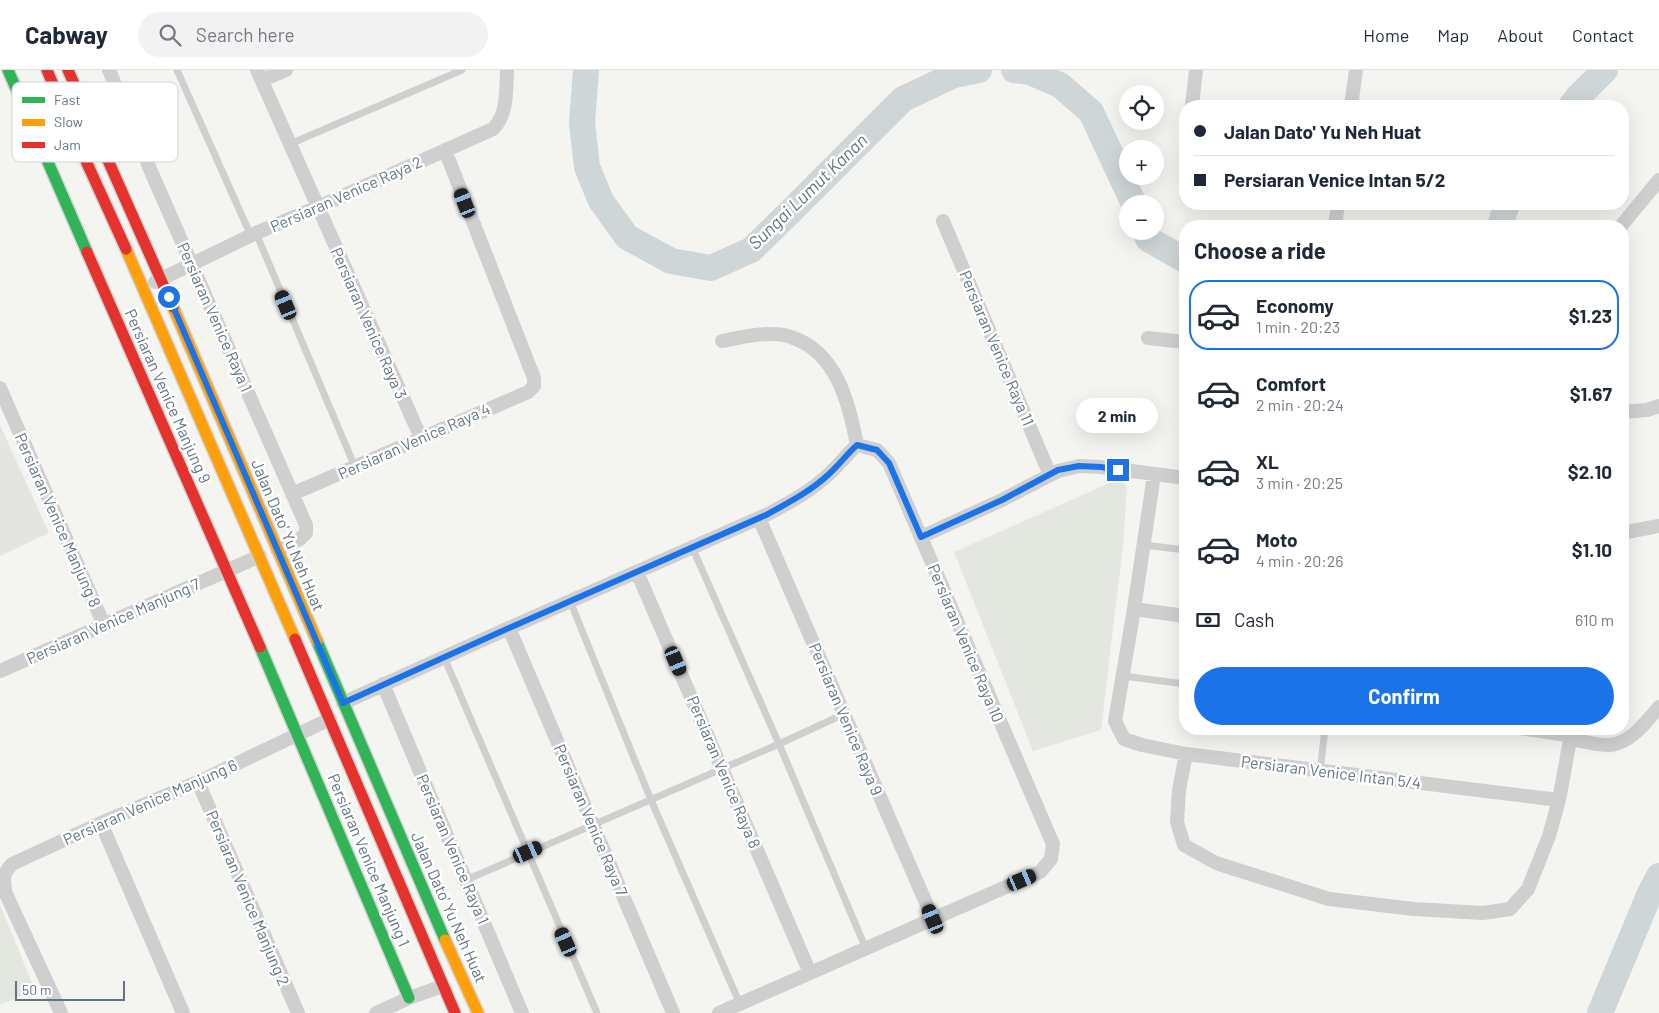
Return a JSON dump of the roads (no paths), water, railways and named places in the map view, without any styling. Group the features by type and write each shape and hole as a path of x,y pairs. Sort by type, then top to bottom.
{"main road":[{"name":"Persiaran Venice Manjung 9","path":"8,70 13,82"},
{"name":"Jalan Dato' Yu Neh Huat","path":"47,70 52,82"},
{"name":"Jalan Dato' Yu Neh Huat","path":"68,70 73,82"},
{"name":"Persiaran Venice Manjung 9","path":"48,162 298,734"},
{"name":"Jalan Dato' Yu Neh Huat","path":"86,162 260,556 455,1013"},
{"name":"Jalan Dato' Yu Neh Huat","path":"109,162 478,1013"},
{"path":"259,508 265,539 265,547 260,556 269,556 275,561 296,595"},
{"name":"Persiaran Venice Manjung 1","path":"298,734 409,998"},
{"path":"382,843 400,835"}],"street":[{"name":"Persiaran Venice Raya 1","path":"109,70 114,82"},
{"path":"259,75 286,70"},
{"name":"Persiaran Venice Raya 2","path":"143,287 253,234 493,129 500,122 504,114 507,70"},
{"path":"1193,100 1196,70"},
{"path":"1352,100 1356,70"},
{"name":"Persiaran Venice Raya 3","path":"259,75 421,438"},
{"name":"Persiaran Venice Raya 4","path":"292,494 528,392 534,386 534,378 445,150"},
{"name":"Persiaran Venice Raya 1","path":"147,162 306,525 306,533 300,539 277,549"},
{"path":"1626,220 1659,180"},
{"name":"Persiaran Venice Raya 11","path":"943,222 1050,475"},
{"path":"343,703 444,656 759,518 794,500 816,484 830,473 843,457 857,445 851,412 841,387 830,367 814,348 790,336 765,334 722,341"},
{"path":"1148,338 1179,341"},
{"name":"Persiaran Venice Manjung 8","path":"0,388 104,625"},
{"path":"1629,411 1648,410 1659,406"},
{"name":"Persiaran Venice Raya 10","path":"857,445 877,450 889,463 1053,844 1052,858 1040,872 933,919"},
{"path":"921,537 1002,500 1058,470 1079,466 1101,467 1179,477"},
{"path":"1123,676 1154,475"},
{"name":"Persiaran Venice Raya 9","path":"759,518 933,919"},
{"path":"1629,532 1659,526"},
{"name":"Persiaran Venice Manjung 7","path":"0,671 260,556"},
{"name":"Persiaran Venice Raya 8","path":"637,572 810,973"},
{"path":"1134,610 1179,615"},
{"name":"Persiaran Venice Raya 7","path":"509,628 673,1013"},
{"name":"Persiaran Venice Intan 5/4","path":"1123,676 1115,721 1124,739 1142,745 1186,754 1559,800"},
{"name":"Persiaran Venice Raya 1","path":"383,684 522,1013"},
{"path":"1575,735 1609,746 1619,743 1630,737 1659,707"},
{"name":"Persiaran Venice Manjung 6","path":"61,1013 6,894 4,873 12,864 101,823 198,782 330,719"},
{"path":"1186,754 1179,790 1177,822 1184,845 1216,863 1329,899 1414,909 1483,913 1510,909 1528,888 1549,836 1559,800 1572,735"},
{"name":"Persiaran Venice Manjung 2","path":"198,782 298,1013"},
{"path":"101,823 183,1013"},
{"path":"719,1013 933,919"},
{"path":"376,1013 409,998 443,986"}],"lane":[{"path":"177,70 253,234 355,467"},
{"path":"290,144 462,70"},
{"path":"1144,545 1179,549"},
{"path":"692,547 780,744 866,949"},
{"path":"570,601 651,800 740,1004"},
{"path":"444,656 597,1013"},
{"path":"1123,676 1179,683"},
{"path":"466,880 780,744 844,714"},
{"path":"1320,771 1325,735"}],"waterway":[{"name":"Sungai Lumut Kanan","path":"586,70 582,123 587,167 601,201 627,237 671,261 711,268 751,250 903,99 954,75 979,70"},
{"name":"Sungai Lumut Kanan","path":"1014,70 1030,72 1060,85 1091,112 1130,195"},
{"name":"Sungai Lumut Kanan","path":"1576,100 1605,70"},
{"name":"Sungai Lumut Kanan","path":"1502,220 1505,210"},
{"name":"Sungai Lumut Kanan","path":"1150,240 1179,257"},
{"name":"Sungai Lumut Kanan","path":"1600,1013 1650,893 1659,876"}]}
